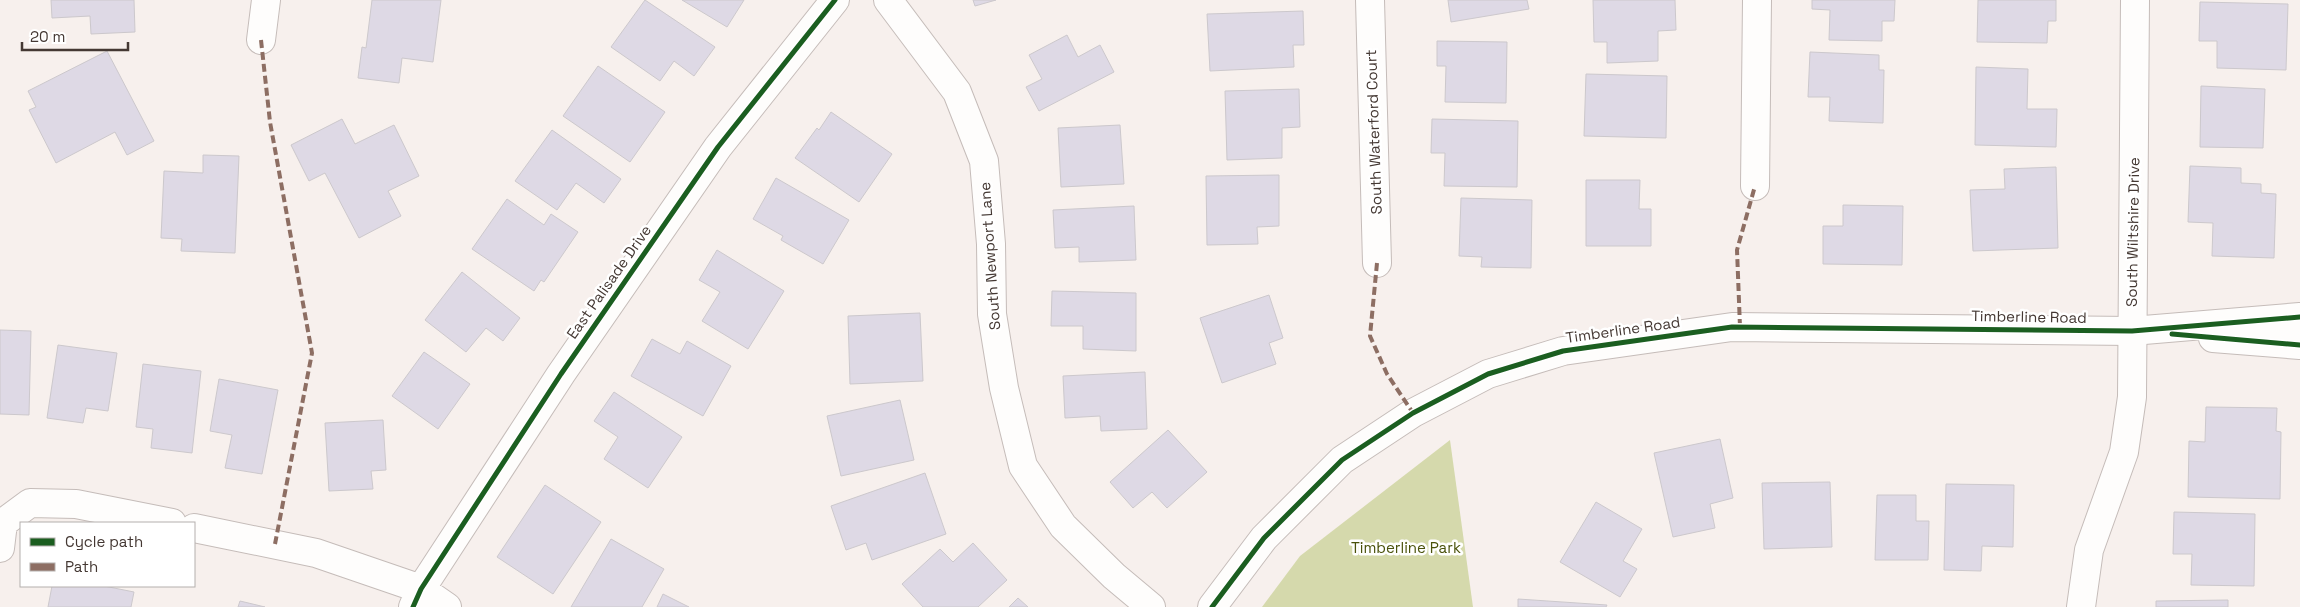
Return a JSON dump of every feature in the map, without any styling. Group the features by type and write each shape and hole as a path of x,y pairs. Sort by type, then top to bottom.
{"street":[{"path":"261,40 266,0"},
{"name":"East Palisade Drive","path":"417,598 561,374 718,147 835,0"},
{"name":"South Newport Lane","path":"888,0 958,92 984,161 991,244 992,314 1004,388 1023,466 1063,526 1114,576 1151,607"},
{"name":"South Waterford Court","path":"1370,0 1377,263"},
{"path":"1755,186 1757,0"},
{"name":"South Wiltshire Drive","path":"2082,607 2089,550 2124,452 2132,397 2135,0"},
{"name":"Timberline Road","path":"2132,331 2300,317"},
{"name":"Timberline Road","path":"1212,607 1264,538 1342,460 1413,413 1488,374 1563,350 1732,327 2132,331 2300,345"},
{"path":"0,548 3,523 30,503 76,504 167,522"},
{"path":"195,528 316,553 417,598 447,607"}],"green space":[{"name":"Timberline Park","path":"1450,440 1473,607 1262,607 1300,556"}],"building":[{"path":"51,0 134,0 135,32 91,34 90,16 52,18"},
{"path":"372,0 441,0 433,62 402,58 399,83 358,78 362,47 366,48"},
{"path":"645,0 715,47 694,76 674,61 660,81 611,47"},
{"path":"682,0 744,0 727,27"},
{"path":"973,0 996,0 975,6"},
{"path":"1448,0 1527,0 1529,9 1451,22"},
{"path":"1593,0 1675,0 1676,30 1658,31 1658,61 1607,63 1607,42 1594,42"},
{"path":"1812,0 1895,0 1894,21 1882,21 1882,41 1829,40 1830,10 1812,9"},
{"path":"1978,0 2056,0 2056,21 2048,21 2047,43 1977,42"},
{"path":"2200,2 2288,4 2286,70 2217,68 2217,41 2199,41"},
{"path":"1303,11 1304,45 1293,45 1294,67 1210,71 1207,14"},
{"path":"1067,35 1078,57 1100,45 1114,72 1039,111 1026,87 1042,79 1029,55"},
{"path":"1437,41 1507,42 1506,103 1445,102 1446,66 1437,66"},
{"path":"107,51 154,141 127,155 115,132 56,163 29,110 36,107 28,91"},
{"path":"1810,52 1879,55 1879,70 1884,70 1883,123 1829,121 1830,97 1808,97"},
{"path":"598,66 665,112 630,162 563,116"},
{"path":"1976,67 2028,69 2027,109 2057,109 2056,147 1975,145"},
{"path":"1586,74 1667,76 1666,138 1584,136"},
{"path":"2201,86 2265,89 2263,148 2200,147"},
{"path":"1299,89 1300,127 1282,128 1282,158 1227,160 1225,91"},
{"path":"831,112 892,154 859,202 795,158 817,128 819,130"},
{"path":"342,119 355,144 394,125 419,176 388,191 401,216 359,238 325,173 309,181 291,145"},
{"path":"1432,119 1518,121 1517,187 1444,186 1445,153 1431,153"},
{"path":"1120,125 1124,184 1061,187 1058,128"},
{"path":"552,130 621,179 604,203 576,183 557,210 515,181"},
{"path":"203,155 239,156 235,253 181,251 182,239 161,238 164,171 203,173"},
{"path":"2190,166 2241,168 2241,183 2261,184 2261,193 2276,194 2274,258 2212,256 2213,223 2188,222"},
{"path":"2056,167 2058,248 1973,251 1970,190 2005,189 2004,169"},
{"path":"1279,175 1279,226 1257,227 1258,244 1207,245 1206,176"},
{"path":"776,178 849,220 823,264 781,240 783,236 753,219"},
{"path":"1586,180 1640,180 1639,209 1651,209 1651,246 1586,246"},
{"path":"1461,198 1532,200 1531,268 1481,267 1482,257 1459,256"},
{"path":"507,199 544,225 551,214 578,232 544,282 541,280 534,291 472,249"},
{"path":"1843,205 1903,206 1902,265 1823,264 1823,226 1843,226"},
{"path":"1134,206 1136,260 1079,262 1079,247 1055,248 1053,210"},
{"path":"717,250 784,291 748,349 702,321 720,292 699,280"},
{"path":"462,272 520,318 503,341 486,328 466,352 425,320"},
{"path":"1052,291 1136,293 1136,351 1083,349 1083,326 1051,326"},
{"path":"1269,295 1283,338 1269,343 1276,364 1222,383 1200,318"},
{"path":"920,313 923,381 850,384 848,316"},
{"path":"0,330 31,331 29,415 0,414"},
{"path":"652,339 680,354 687,341 731,366 703,416 631,376"},
{"path":"58,345 117,353 108,411 86,408 83,423 47,418"},
{"path":"424,352 470,384 438,429 392,396"},
{"path":"143,364 201,371 192,453 151,448 153,429 136,427"},
{"path":"1145,372 1147,429 1101,431 1100,416 1065,418 1063,376"},
{"path":"219,379 278,390 262,474 225,468 232,435 210,431"},
{"path":"614,392 682,437 648,488 604,459 618,437 594,421"},
{"path":"900,400 914,460 841,476 827,416"},
{"path":"2206,407 2277,408 2276,431 2281,432 2280,499 2188,497 2189,441 2205,442"},
{"path":"383,420 386,470 371,471 373,489 329,491 325,423"},
{"path":"1168,430 1207,472 1167,508 1152,492 1133,508 1110,482"},
{"path":"1720,439 1733,498 1710,504 1715,528 1673,537 1654,453"},
{"path":"925,473 946,534 872,560 866,543 846,550 831,506"},
{"path":"1830,482 1832,547 1764,549 1762,483"},
{"path":"1946,484 2014,485 2013,547 1982,546 1981,571 1944,570"},
{"path":"545,485 601,522 553,594 497,557"},
{"path":"1877,495 1916,495 1916,521 1929,521 1928,560 1875,560"},
{"path":"1596,502 1642,529 1623,561 1637,569 1620,597 1560,562"},
{"path":"2174,512 2255,514 2254,586 2191,585 2192,554 2173,554"},
{"path":"611,539 664,569 642,607 571,607"},
{"path":"973,543 1007,580 978,607 923,607 902,584 940,549 953,562"},
{"path":"52,587 109,587 134,592 131,607 48,607"},
{"path":"663,594 689,607 657,607"},
{"path":"1018,598 1028,607 1009,607"},
{"path":"1518,599 1607,605 1606,607 1518,607"},
{"path":"2228,600 2228,607 2156,607 2156,601"},
{"path":"240,601 265,607 238,607"}],"marked path":[{"path":"261,40 270,122 312,353 275,544"},
{"path":"1740,327 1737,250 1755,186"},
{"path":"1377,263 1370,336 1387,374 1413,413"}],"cycle path":[{"path":"413,607 421,589 561,374 718,147 835,0"},
{"path":"1212,607 1264,538 1342,460 1413,413 1488,374 1563,351 1732,327 2132,331 2300,317"},
{"path":"2172,334 2300,345"}]}
